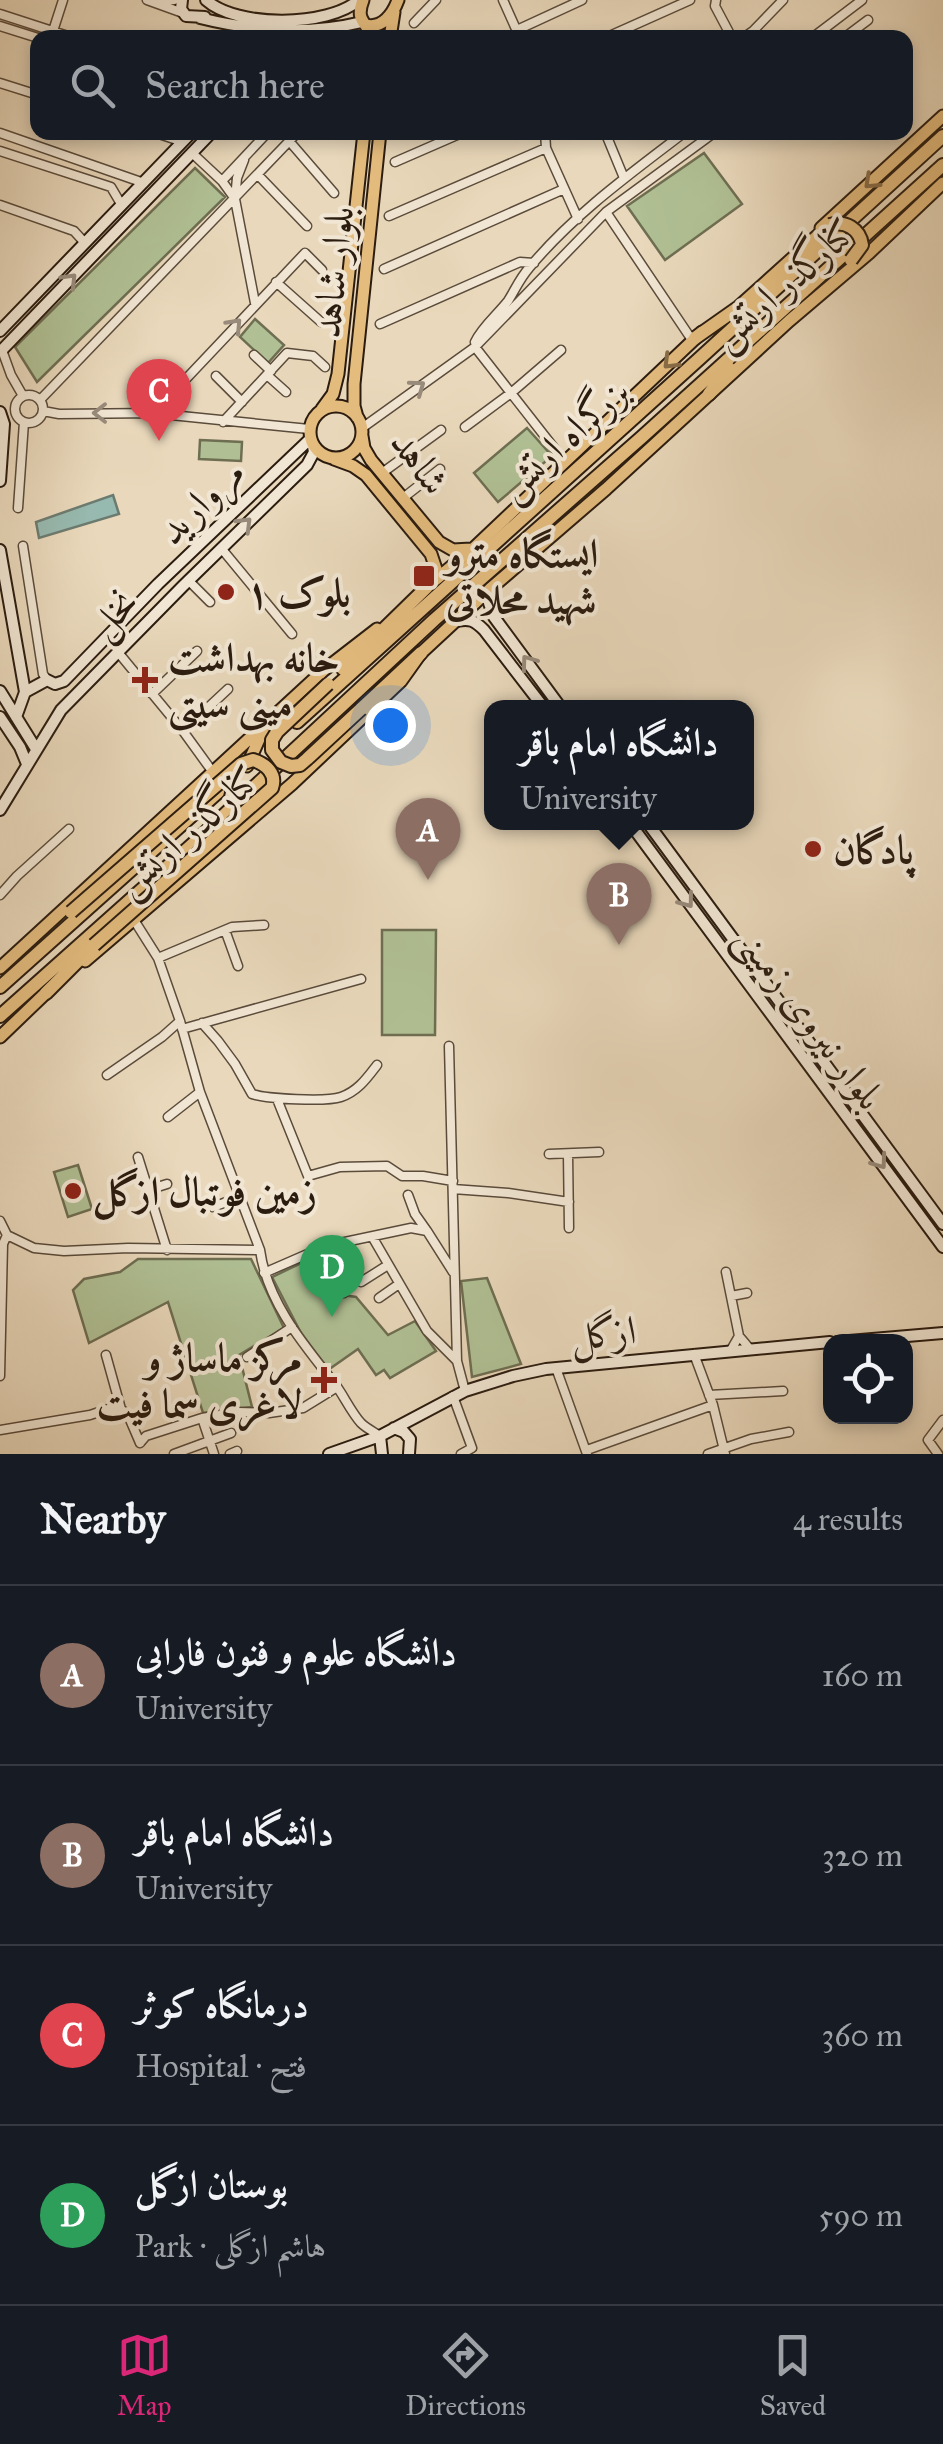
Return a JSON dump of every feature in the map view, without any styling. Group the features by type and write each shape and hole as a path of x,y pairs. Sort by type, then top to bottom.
{"highway":[{"name":"بزرگراه ارتش","path":"0,988 713,347 943,132"},
{"name":"بزرگراه ارتش","path":"0,1016 193,844 370,678 943,165"},
{"path":"693,339 724,319 830,225 843,224 860,236 862,246 858,252 728,369 709,394"},
{"path":"420,653 304,762 291,766 273,753 275,734 427,587"},
{"path":"1,968 241,764 256,761 269,770 272,788 46,992"}],"main road":[{"path":"182,0 183,13 190,18 253,30"},
{"path":"200,18 210,14 206,0"},
{"path":"206,0 230,14 289,20 320,18 361,0"},
{"path":"361,0 360,14 368,30"},
{"path":"294,30 380,24 398,3"},
{"path":"392,30 398,3"},
{"name":"کنارگذر ارتش","path":"1,968 212,771 324,670 474,546 693,339 801,248 943,116"},
{"path":"1,345 204,140"},
{"name":"بلوار شاهد","path":"322,409 333,394 338,374 363,140"},
{"name":"بلوار شاهد","path":"360,427 354,406 354,384 379,140"},
{"path":"0,330 182,142 192,153"},
{"name":"کنارگذر ارتش","path":"0,1034 292,784 401,681 420,653 943,184"},
{"path":"870,253 902,204"},
{"path":"330,406 345,408 360,427 356,449 294,478 312,458 310,438 316,414 330,406"},
{"path":"0,412 4,424 0,481"},
{"name":"شاهد","path":"360,427 364,448 434,546 436,572 427,587"},
{"path":"310,438 318,453 334,459"},
{"name":"مروارید","path":"26,692 47,680 55,684 64,681 310,438"},
{"path":"529,536 645,451"},
{"name":"شاهد","path":"334,459 366,475 434,546 456,551 474,546"},
{"name":"نخل","path":"0,810 61,710 294,478"},
{"path":"0,550 26,692 22,725 28,747 20,747"},
{"path":"490,589 488,603 494,617"},
{"path":"484,630 481,614 488,612 556,700"},
{"path":"454,622 474,621 484,630 538,700"},
{"path":"370,678 420,653"},
{"path":"0,691 16,690 21,674"},
{"path":"0,691 36,749"},
{"path":"22,725 44,725 61,710"},
{"path":"0,717 27,764"},
{"path":"246,767 266,724"},
{"name":"بلوار نیروی زمینی","path":"635,830 943,1224"},
{"name":"بلوار نیروی زمینی","path":"652,830 943,1247"},
{"name":"ازگل","path":"913,1336 943,1333"},
{"name":"ازگل","path":"380,1436 459,1394 513,1376 556,1368 823,1343"},
{"path":"394,1428 410,1440 408,1454"},
{"path":"329,1454 380,1436 382,1454"}],"street":[{"path":"53,30 63,0"},
{"path":"147,0 174,0"},
{"path":"147,0 183,13"},
{"path":"414,23 436,0"},
{"path":"504,0 517,30"},
{"path":"524,30 582,0"},
{"path":"623,30 690,0"},
{"path":"754,30 783,0"},
{"path":"823,30 862,0"},
{"path":"716,3 728,30"},
{"path":"0,14 50,30"},
{"path":"855,30 868,20"},
{"path":"0,26 30,35"},
{"path":"0,83 30,92"},
{"path":"0,134 144,183"},
{"path":"176,140 182,142"},
{"path":"222,181 261,140"},
{"path":"395,162 446,140"},
{"path":"546,140 578,218"},
{"path":"608,140 624,178"},
{"path":"474,347 477,337 534,263 578,218 675,140"},
{"path":"360,427 474,347 606,212 704,140"},
{"path":"40,400 290,142 334,193"},
{"path":"389,216 546,148"},
{"path":"0,151 111,187 122,204"},
{"path":"192,153 235,199"},
{"path":"246,156 237,178 235,199 255,303"},
{"path":"258,175 308,226"},
{"path":"384,269 564,189"},
{"path":"0,205 74,230 84,243"},
{"path":"606,212 693,339"},
{"path":"157,413 159,401 167,398 304,253 322,270"},
{"path":"380,324 520,262 534,263"},
{"path":"276,282 321,322"},
{"path":"1,345 23,396"},
{"path":"474,347 565,462"},
{"path":"465,426 562,350"},
{"path":"223,422 287,354 313,356 324,366"},
{"path":"254,356 286,392"},
{"path":"216,376 242,402"},
{"path":"18,508 24,422 16,412 17,402 32,395 40,400 43,411"},
{"path":"167,398 175,407 171,415"},
{"path":"24,422 36,421 43,411"},
{"path":"43,411 157,413 162,417 223,422 310,438"},
{"path":"382,473 441,430"},
{"path":"403,498 440,469"},
{"path":"23,546 47,680"},
{"path":"221,548 292,634"},
{"path":"188,580 210,602"},
{"path":"152,694 197,651"},
{"path":"117,652 212,771"},
{"path":"183,731 228,689"},
{"path":"0,895 69,829"},
{"path":"134,920 158,958 181,1025 196,1094 240,1196 264,1272 292,1327 362,1424 380,1436"},
{"path":"158,958 232,927 264,925"},
{"path":"225,930 238,966"},
{"path":"107,1075 181,1025 202,1023 361,979"},
{"path":"202,1023 235,1064 252,1094 266,1099 338,1098 360,1087 377,1065"},
{"path":"449,1046 457,1361 459,1394 472,1448 461,1454"},
{"path":"168,1117 196,1094"},
{"path":"277,1098 308,1176 340,1167 386,1166 402,1176 423,1176 453,1185 569,1202"},
{"path":"548,1154 599,1152"},
{"path":"568,1154 569,1228"},
{"path":"138,1157 167,1250"},
{"path":"148,1190 167,1184"},
{"path":"408,1195 415,1214 455,1276"},
{"path":"212,1207 240,1196"},
{"path":"0,1221 6,1235 42,1249 260,1250"},
{"path":"264,1272 316,1249 411,1228 427,1231"},
{"path":"0,1376 6,1235"},
{"path":"373,1238 427,1331 457,1361"},
{"path":"316,1249 325,1270 344,1293"},
{"path":"350,1264 361,1282 388,1265"},
{"path":"713,1283 727,1277 739,1336 750,1348"},
{"path":"379,1298 399,1284"},
{"path":"730,1296 747,1293"},
{"path":"247,1356 292,1327"},
{"path":"731,1350 739,1336"},
{"path":"106,1354 121,1409 128,1415 140,1443"},
{"path":"694,1354 725,1451"},
{"path":"556,1368 587,1452 713,1406"},
{"path":"137,1454 146,1436 202,1418 303,1408 337,1386"},
{"path":"709,1396 783,1391"},
{"path":"0,1430 121,1409"},
{"path":"202,1418 214,1454"},
{"path":"938,1454 928,1440 943,1420"},
{"path":"708,1454 751,1439 789,1432"},
{"path":"174,1454 231,1433"}],"green space":[{"path":"704,153 742,204 665,260 627,206"},
{"path":"195,168 225,197 37,382 15,347"},
{"path":"255,319 284,345 268,363 240,337"},
{"path":"527,428 552,456 498,502 474,473"},
{"path":"200,440 242,442 241,461 199,459"},
{"path":"382,930 436,930 435,1035 382,1035"},
{"name":"زمین فوتبال ازگل","path":"78,1165 92,1209 68,1217 54,1172"},
{"path":"316,1256 337,1294 356,1297 388,1335 415,1321 436,1351 390,1378 384,1370 376,1375 358,1349 328,1370 302,1335 272,1277"},
{"path":"138,1259 251,1259 284,1328 239,1355 252,1407 203,1413 168,1302 89,1343 73,1290 84,1279 120,1272"},
{"path":"487,1278 521,1364 472,1377 461,1281"}],"water":[{"path":"113,495 119,514 39,538 36,522"}],"place":[{"name":"درمانگاه کوثر","path":"159,441"},
{"name":"ایستگاه مترو شهید محلاتی","path":"424,576"},
{"name":"۱ بلوک","path":"226,592"},
{"name":"خانه بهداشت مینی سیتی","path":"145,680"},
{"name":"پادگان","path":"813,849"},
{"name":"دانشگاه علوم و فنون فارابی","path":"428,880"},
{"name":"دانشگاه امام باقر","path":"619,945"},
{"name":"زمین فوتبال ازگل","path":"73,1191"},
{"name":"بوستان ازگل","path":"332,1317"},
{"name":"مرکز ماساژ و لاغری سما فیت","path":"324,1380"}]}
